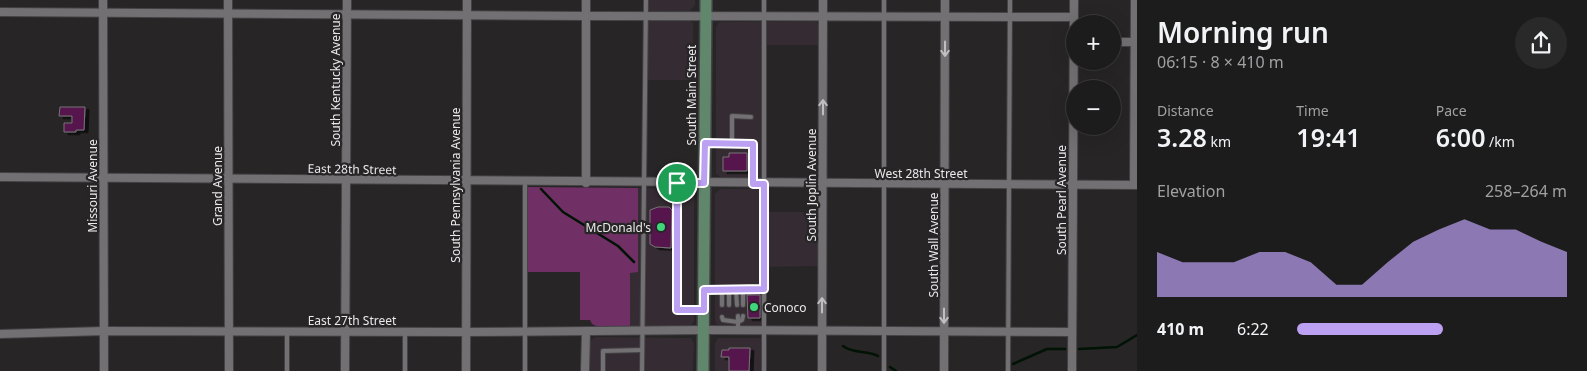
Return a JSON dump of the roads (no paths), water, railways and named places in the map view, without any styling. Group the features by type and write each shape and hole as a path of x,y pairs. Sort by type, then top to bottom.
{"main road":[{"name":"South Main Street","path":"703,371 706,0"}],"street":[{"name":"Missouri Avenue","path":"103,0 104,371"},
{"name":"Grand Avenue","path":"228,0 229,371"},
{"name":"South Kentucky Avenue","path":"346,371 347,0"},
{"name":"South Pennsylvania Avenue","path":"466,371 467,0"},
{"path":"586,0 586,183"},
{"name":"South Joplin Avenue","path":"822,371 823,0"},
{"name":"South Wall Avenue","path":"944,371 945,0"},
{"name":"South Pearl Avenue","path":"1074,0 1074,15"},
{"path":"1135,185 1136,0"},
{"path":"0,12 1066,17"},
{"path":"1121,42 1135,42"},
{"name":"South Pearl Avenue","path":"1072,371 1074,70"},
{"name":"East 28th Street","path":"0,177 704,183"},
{"name":"West 28th Street","path":"704,183 1135,185"},
{"name":"East 27th Street","path":"0,334 104,331 642,331 704,330 738,326 764,330 1072,332"},
{"path":"585,371 586,331"}],"lane":[{"path":"642,371 646,0"},
{"path":"764,0 764,371"},
{"path":"884,0 884,371"},
{"path":"1008,371 1010,0"},
{"path":"732,143 732,116 752,117"},
{"path":"705,143 753,144 753,184"},
{"path":"525,182 525,371"},
{"path":"677,183 677,310 704,310"},
{"path":"743,289 743,305"},
{"path":"704,290 764,289"},
{"path":"722,290 722,305"},
{"path":"729,290 729,305"},
{"path":"736,290 737,305"},
{"path":"722,316 724,320 738,326"},
{"path":"729,316 729,322"},
{"path":"738,316 738,326"},
{"path":"738,326 743,316"},
{"path":"287,331 287,371"},
{"path":"405,331 405,371"},
{"path":"603,371 603,351 642,350"}],"waterway":[{"path":"541,189 563,212 618,246 634,262"},
{"path":"1079,349 1117,347 1137,335"},
{"path":"843,346 851,350 878,356"},
{"path":"1013,364 1047,349 1065,349"},
{"path":"890,367 896,371"}],"place":[{"name":"McDonald's","path":"661,227"},
{"name":"Conoco","path":"754,307"}]}
